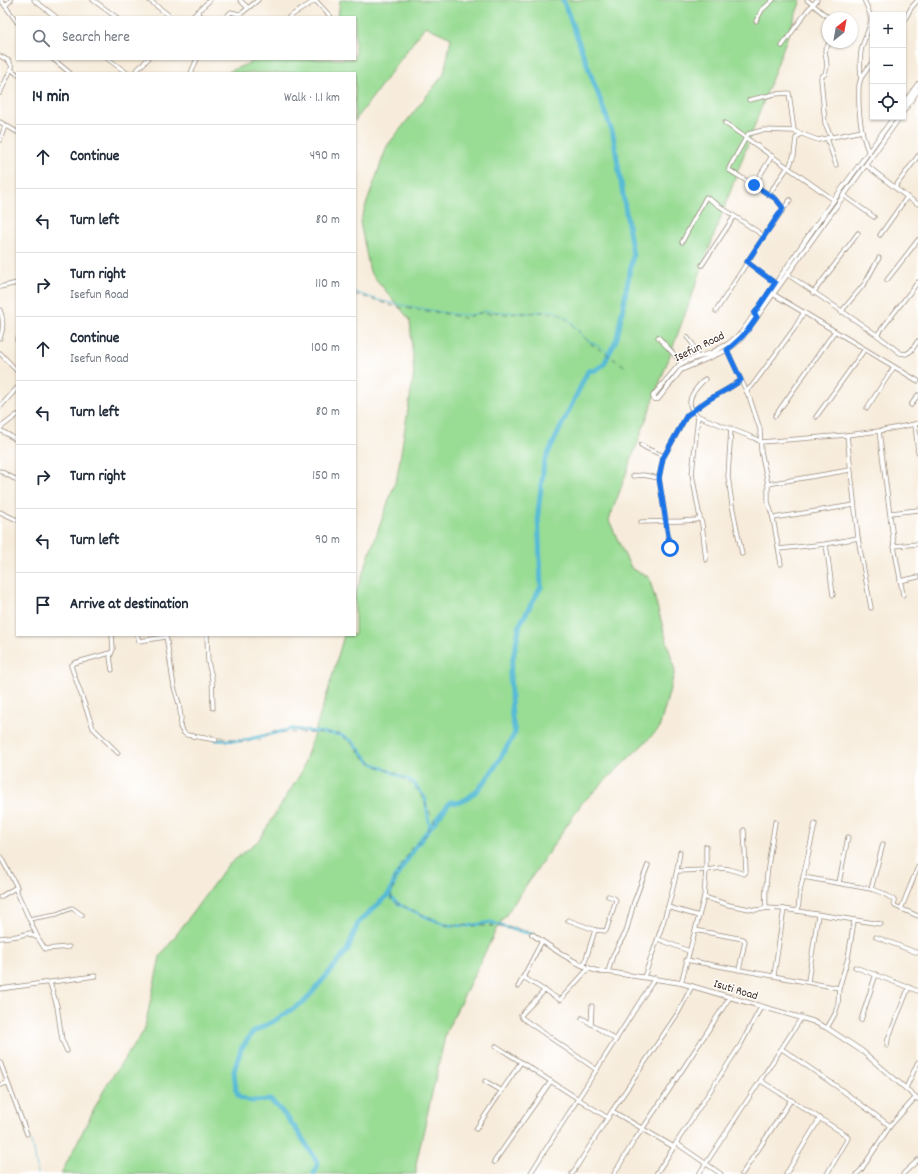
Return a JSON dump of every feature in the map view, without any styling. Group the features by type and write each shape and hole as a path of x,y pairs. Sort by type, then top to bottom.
{"street":[{"path":"1,0 16,21"},
{"path":"5,6 11,0"},
{"path":"34,0 55,16"},
{"path":"93,0 115,16"},
{"path":"149,0 170,16"},
{"path":"193,16 210,0"},
{"path":"240,0 248,8"},
{"path":"227,16 231,12 239,14 242,13 258,0"},
{"path":"291,16 316,0 330,16"},
{"path":"756,21 762,10 773,0"},
{"path":"807,0 822,12"},
{"path":"782,46 817,0"},
{"path":"864,0 871,15 869,30 862,48 859,95 862,131 869,153"},
{"path":"906,17 911,8 918,0"},
{"path":"197,12 201,16"},
{"path":"826,48 825,50 827,66 825,74 821,77 821,79 825,123 836,165"},
{"path":"0,56 9,60 12,66 12,70 0,94"},
{"path":"54,60 69,72"},
{"path":"109,60 126,72"},
{"path":"135,72 147,60"},
{"path":"191,72 197,60"},
{"path":"861,78 870,65"},
{"path":"12,70 16,73"},
{"path":"906,101 918,84"},
{"path":"906,108 918,90"},
{"path":"749,100 775,94 788,93 794,131"},
{"name":"Isefun Road","path":"892,120 775,283 755,316 741,339 727,350 681,370 658,399 654,399 654,393 674,369 682,363 711,353 728,344 742,332 755,316 773,294 898,120"},
{"path":"0,122 16,132"},
{"path":"725,123 789,166 834,200"},
{"path":"0,140 5,126"},
{"path":"783,208 779,202 769,194 729,168 748,134 763,130 794,131 818,140 862,131"},
{"path":"769,194 789,166 794,155 796,138 801,134"},
{"path":"754,185 772,156"},
{"path":"895,188 918,156"},
{"path":"866,165 918,204"},
{"path":"843,195 874,217"},
{"path":"682,242 706,197 764,236"},
{"path":"880,235 907,197"},
{"path":"716,311 764,236 790,200"},
{"path":"702,265 734,217"},
{"path":"813,293 858,233"},
{"path":"887,280 918,240"},
{"path":"841,312 865,283 879,258"},
{"path":"747,262 775,283"},
{"path":"787,274 877,335 900,353 906,354 911,351 918,342"},
{"path":"877,335 918,282"},
{"path":"0,286 16,283"},
{"path":"773,294 918,380"},
{"path":"0,310 4,324 0,338"},
{"path":"746,391 752,386 794,329 804,312"},
{"path":"775,416 835,331"},
{"path":"658,337 682,363"},
{"path":"687,337 692,344 697,357"},
{"path":"816,418 865,349"},
{"path":"727,350 750,399 760,429 761,451 768,484 768,502 773,518 781,564"},
{"path":"0,353 16,371"},
{"path":"867,408 894,367"},
{"path":"705,379 691,397 690,401 693,412 698,416 731,428 761,442 847,435 916,424 918,452"},
{"path":"670,548 659,478 660,466 664,456 687,415 705,402 731,388 741,380"},
{"path":"1,404 16,389"},
{"path":"911,405 918,395"},
{"path":"16,416 0,429 16,439"},
{"path":"698,416 692,474 702,524 706,560"},
{"path":"731,428 728,476 742,554"},
{"path":"879,431 894,546 903,595"},
{"path":"847,435 858,538 871,608"},
{"path":"641,445 664,456"},
{"path":"768,484 850,470"},
{"path":"0,471 16,479"},
{"path":"633,476 643,475 659,478"},
{"path":"773,518 854,505"},
{"path":"890,514 918,510"},
{"path":"0,512 16,520"},
{"path":"641,522 696,520 700,518"},
{"path":"779,549 826,544 858,538"},
{"path":"826,544 833,595"},
{"path":"894,546 918,544"},
{"path":"900,581 918,577"},
{"path":"112,636 113,649 110,653 112,670"},
{"path":"137,636 139,641 166,636 174,687 179,704 181,730 187,734 216,740"},
{"path":"207,636 208,662 212,678 213,708"},
{"path":"110,653 74,663 70,666 93,728 118,753"},
{"path":"766,908 766,891 775,822"},
{"path":"798,911 803,877 815,824"},
{"path":"678,871 722,868 741,874 746,873 744,830"},
{"path":"839,883 848,837"},
{"path":"871,889 883,844"},
{"path":"681,983 688,951 704,897 706,846"},
{"path":"644,977 668,907 678,871 680,852"},
{"path":"0,856 17,887 15,888 38,938 46,949 69,947"},
{"path":"608,972 613,955 626,932 634,902 648,865"},
{"path":"901,909 918,867"},
{"path":"803,877 871,889 883,893 894,900 894,905 918,916"},
{"path":"0,897 15,888"},
{"path":"568,920 595,930 608,930 616,900 608,896"},
{"path":"704,897 729,905 756,910 766,908 784,909 881,924"},
{"path":"668,907 699,916"},
{"path":"29,919 57,914 72,908 82,915"},
{"path":"774,975 784,909"},
{"path":"42,916 44,911"},
{"path":"808,981 818,915"},
{"path":"828,1028 838,1004 839,988 848,958 854,921"},
{"path":"29,934 34,929"},
{"path":"584,965 595,930"},
{"path":"695,930 743,939 744,941 739,970"},
{"path":"0,938 29,934 38,938"},
{"name":"Isuti Road","path":"532,934 561,954 589,968 604,972 655,978 681,983 761,1007 802,1017 828,1028 862,1051 917,1098"},
{"path":"876,936 918,952"},
{"path":"658,939 688,951"},
{"path":"518,987 542,941"},
{"path":"686,960 808,981 839,988"},
{"path":"855,967 918,991"},
{"path":"523,977 560,1000 589,968"},
{"path":"861,1020 876,974"},
{"path":"0,989 95,976"},
{"path":"530,1174 655,978"},
{"path":"50,983 57,1006 62,1040 67,1051"},
{"path":"572,1174 612,1111 678,1013 692,986"},
{"path":"887,1046 888,1039 909,987"},
{"path":"545,990 521,1016 533,1026 597,1070"},
{"path":"614,1174 642,1128 669,1090 730,997"},
{"path":"591,1024 592,1006"},
{"path":"656,1174 740,1044 761,1007"},
{"path":"699,1174 802,1017"},
{"path":"582,1018 616,1040"},
{"path":"496,1046 608,1118"},
{"path":"782,1049 845,1092 890,1126"},
{"path":"0,1062 27,1134"},
{"path":"476,1129 521,1062"},
{"path":"906,1088 918,1062"},
{"path":"485,1081 502,1091"},
{"path":"494,1162 551,1081"},
{"path":"761,1081 846,1135 848,1138 826,1174"},
{"path":"0,1085 7,1082"},
{"path":"857,1174 890,1126 917,1098"},
{"path":"742,1174 791,1100"},
{"path":"612,1111 675,1145 722,1174"},
{"path":"786,1174 820,1118"},
{"path":"903,1174 918,1160"}],"green space":[{"path":"340,0 801,0 609,520 632,569 649,577 675,671 659,729 582,803 497,928 446,1032 416,1164 416,1174 61,1174 107,1084 144,1031 160,957 226,867 259,840 301,773 328,691 344,636 356,636 356,592 397,477 414,373 410,320 370,272 360,222 387,146 444,74 451,38 425,26 356,120 356,72 227,72 257,60 356,60 356,16 338,16"}],"waterway":[{"path":"314,1174 318,1163 296,1130 277,1106 270,1100 251,1101 239,1097 236,1090 234,1071 241,1049 253,1032 274,1021 305,1001 347,951 358,923 390,893 396,877 416,846 450,802 460,802 477,791 492,772 515,733 512,718 510,673 520,624 541,587 538,513 544,462 588,371 596,370 604,364 617,338 633,255 613,134 563,0"},
{"path":"356,292 381,301 452,314 470,315 486,311 528,313 552,310 569,319 586,339 605,350 609,355"},
{"path":"216,740 241,741 292,729 341,735 352,741 370,762 413,782 425,798 430,828"},
{"path":"388,895 400,905 447,925 468,926 491,922 532,934"},
{"path":"31,1142 38,1174"}],"ferry route":[{"path":"356,294 397,307 443,313 464,318 483,312 491,314 495,312 505,314 546,312 562,315 590,343 626,367"},
{"path":"212,735 246,742 260,740 273,732 340,734 355,746 364,758 377,766 398,774 418,790 434,820 426,835 411,848 395,878 391,899 446,925 492,926 524,930 530,934"}],"route":[{"path":"670,548 661,500 659,478 660,466 663,458 687,415 705,402 731,388 741,380 727,350 747,332 757,317 754,314 775,283 747,262 783,208 776,199 754,185"}]}
